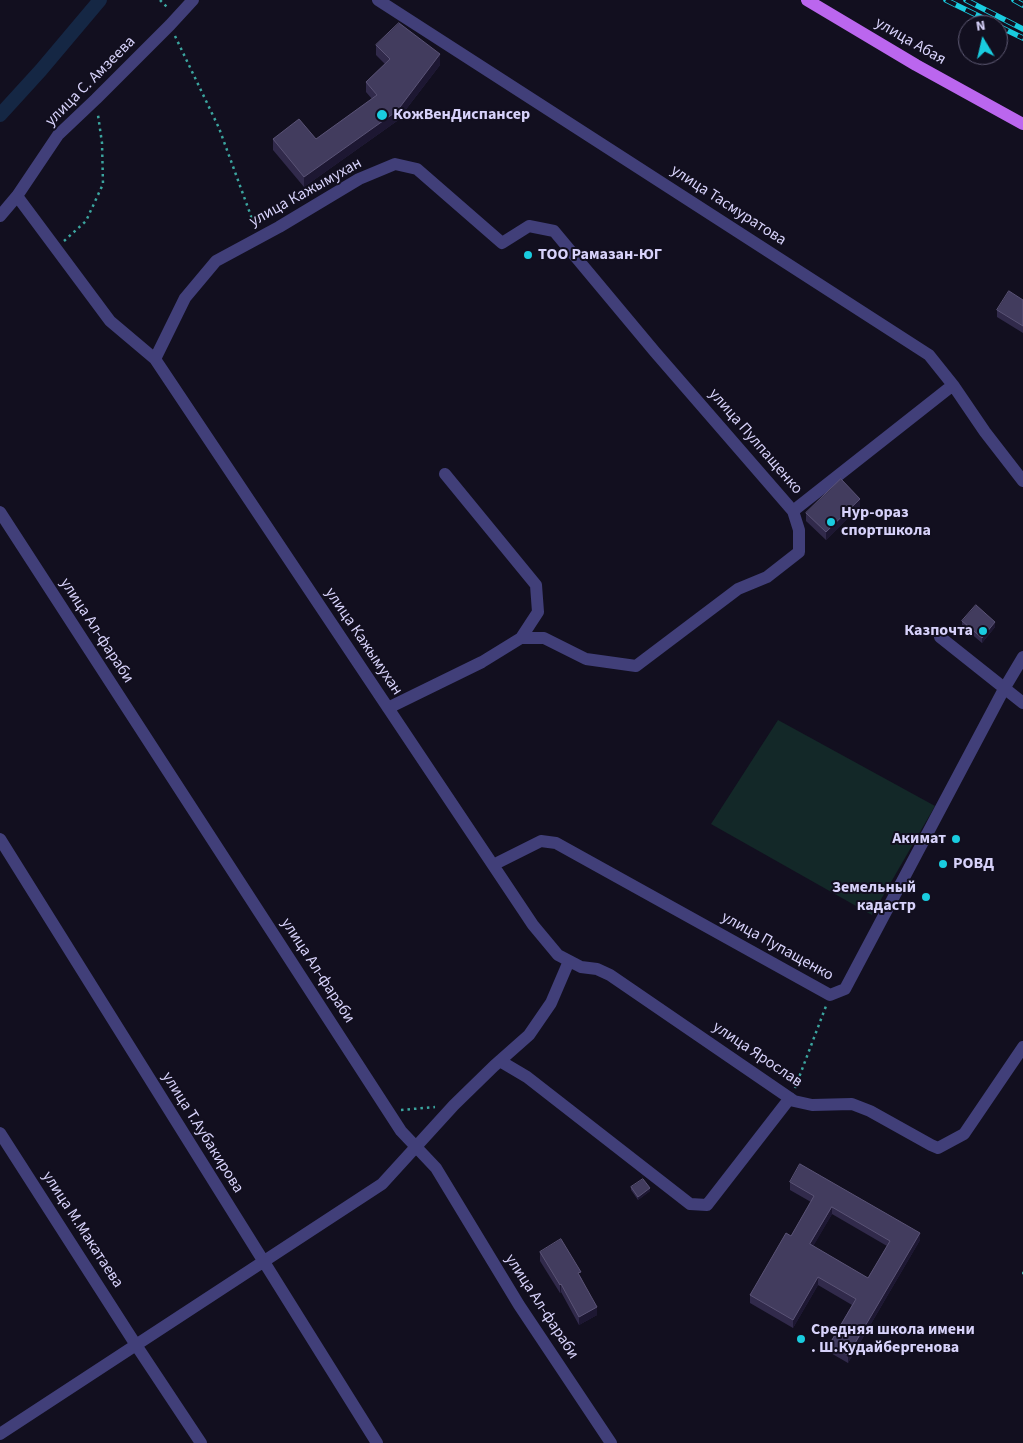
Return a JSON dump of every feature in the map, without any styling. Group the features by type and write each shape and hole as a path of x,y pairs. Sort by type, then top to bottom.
{"main road":[{"name":"улица Абая","path":"807,0 916,65 1023,124"}],"street":[{"name":"улица С. Амзеева","path":"0,216 17,196 58,135 170,26 192,0"},
{"name":"улица Тасмуратова","path":"378,0 929,355 1023,481"},
{"name":"улица Кажымухан","path":"155,359 186,298 216,261 359,179 395,164 417,169 502,243"},
{"name":"улица Кажымухан","path":"17,196 110,321 155,359 533,926 546,941"},
{"name":"улица Пулпащенко","path":"502,243 529,226 554,231 655,352 793,511 800,530 798,552 767,577 738,589 636,666 586,659 544,638 521,638"},
{"path":"793,511 953,385"},
{"path":"388,708 482,662 521,638 538,612 536,585 445,474"},
{"name":"улица Ал-фараби","path":"0,512 389,1112 402,1131 436,1168 519,1305 611,1443"},
{"path":"940,637 1023,703"},
{"name":"улица Пупащенко","path":"493,865 541,841 556,843 830,995 845,989 1004,688 1023,657"},
{"name":"улица Т.Аубакирова","path":"0,839 377,1443"},
{"name":"улица Ярослав","path":"546,941 558,955 569,961 581,967 597,969 610,975 794,1101 812,1105 852,1104 870,1111 938,1148 964,1134 1023,1047"},
{"path":"0,1434 382,1184 454,1105 529,1035 551,1003 569,961"},
{"path":"500,1061 527,1077 690,1204 707,1205 790,1098"},
{"name":"улица М.Макатаева","path":"0,1133 201,1443"}],"path":[{"path":"170,26 219,128 259,238"},
{"path":"56,249 86,221 102,184 102,143 96,99"},
{"path":"790,1098 830,995"},
{"path":"389,1112 454,1105"}],"green space":[{"path":"778,720 935,806 872,915 711,824"}],"building":[{"name":"КожВенДиспансер","path":"399,23 440,54 397,111 304,177 273,139 299,119 316,139 377,95 366,82 390,59 376,45"},
{"path":"1009,291 1023,300 1023,326 997,310"},
{"path":"841,479 860,499 826,532 806,513"},
{"path":"976,605 995,622 982,638 962,621"},
{"path":"800,1164 920,1233 848,1355 829,1345 856,1299 818,1277 793,1320 750,1295 786,1233 791,1236 814,1196 790,1182","holes":["832,1207 890,1241 868,1278 810,1244"]},
{"path":"643,1179 650,1188 638,1197 631,1187"},
{"path":"561,1239 581,1272 578,1273 597,1307 579,1317 561,1284 540,1252"}],"waterway":[{"path":"0,115 100,0"}],"railway":[{"path":"946,0 977,15"},
{"path":"966,0 1023,29"},
{"path":"1014,0 1023,5"},
{"path":"1008,31 1023,38"}],"place":[{"name":"КожВенДиспансер","path":"382,115"},
{"name":"ТОО Рамазан-ЮГ","path":"528,255"},
{"name":"Нур-ораз спортшкола","path":"831,522"},
{"name":"Казпочта","path":"983,631"},
{"name":"Акимат","path":"956,839"},
{"name":"РОВД","path":"943,864"},
{"name":"Земельный кадастр","path":"926,897"},
{"name":"Средняя школа имени . Ш.Кудайбергенова","path":"801,1339"}]}
